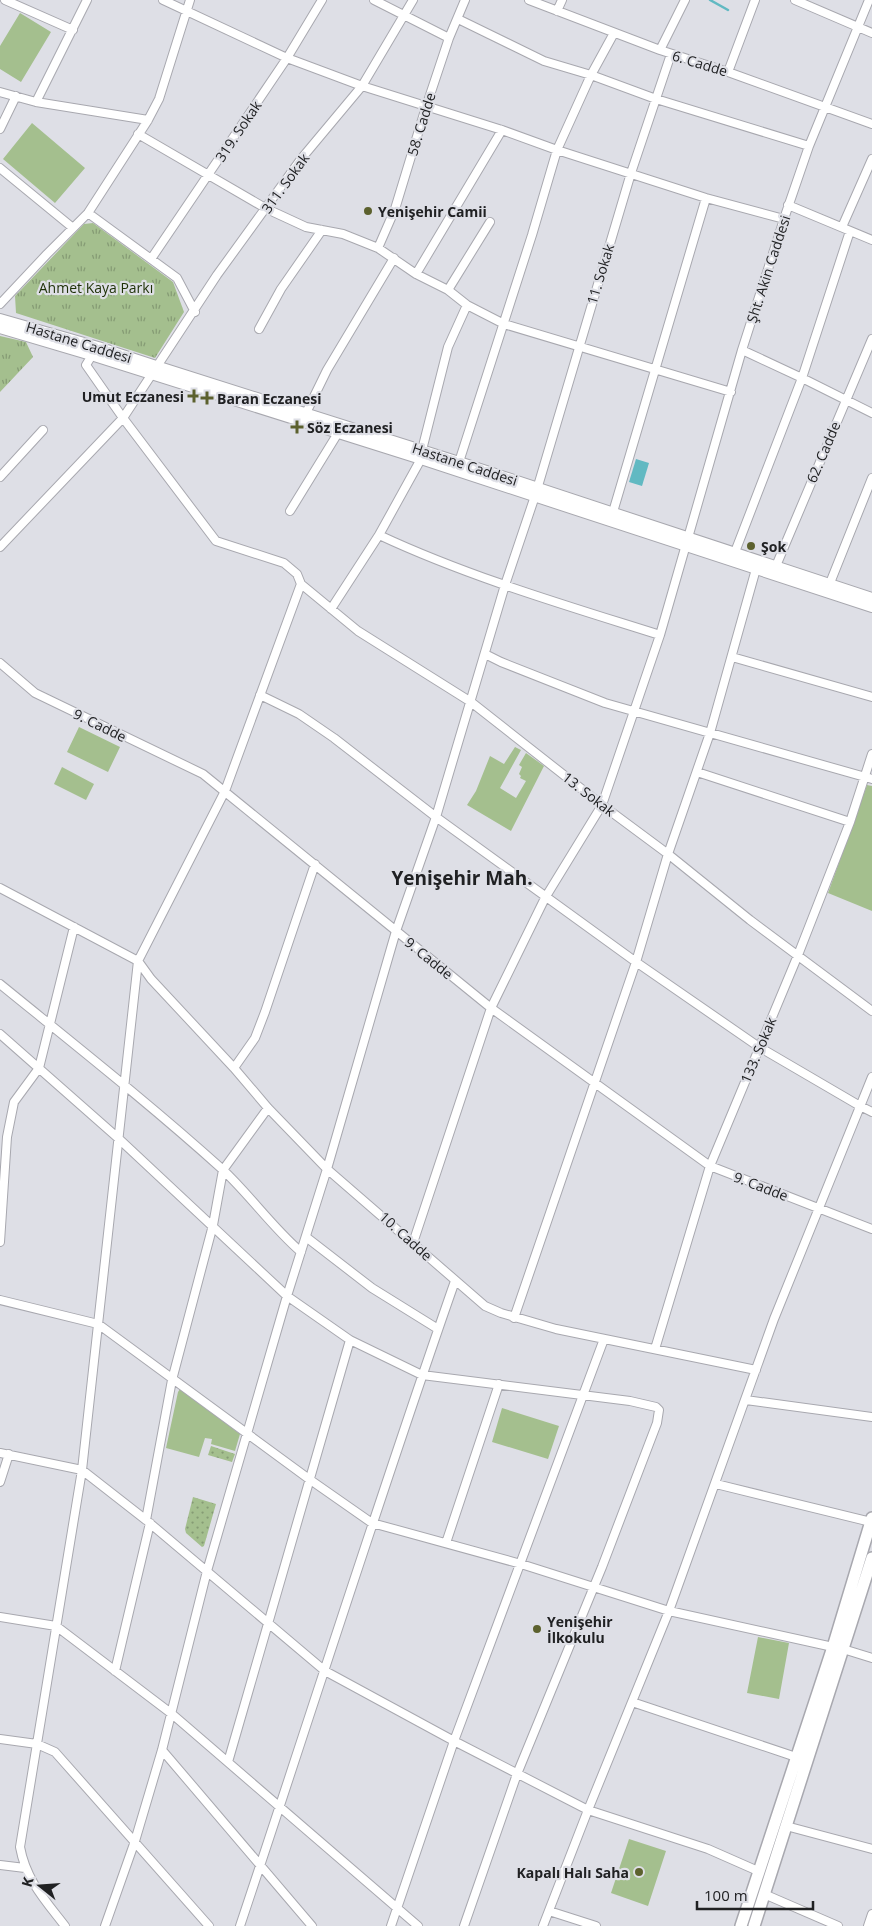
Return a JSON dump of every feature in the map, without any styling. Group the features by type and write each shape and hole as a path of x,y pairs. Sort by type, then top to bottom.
{"highway":[{"path":"754,1926 786,1826 838,1648 871,1520"},
{"path":"741,1926 796,1757 872,1558"}],"main road":[{"name":"Hastane Caddesi","path":"0,319 98,346 154,371 338,433 422,455 459,462 536,492 613,512 756,569 872,607"},
{"name":"Hastane Caddesi","path":"0,328 91,355 306,413 422,455 688,542 735,552 872,598"}],"street":[{"path":"5,0 73,30"},
{"path":"36,102 87,0"},
{"path":"163,0 287,58 362,86 502,130 556,150 706,198 784,219"},
{"path":"0,304 88,213 148,120 159,99 190,0"},
{"name":"319. Sokak","path":"151,259 287,58 322,0"},
{"path":"374,0 449,38"},
{"name":"311. Sokak","path":"0,547 123,418 195,312 217,275 267,209 301,159 362,86 413,0"},
{"name":"58. Cadde","path":"378,248 396,209 426,107 449,38 465,0"},
{"name":"6. Cadde","path":"529,0 670,54 825,105 872,124"},
{"path":"557,11 562,0"},
{"path":"660,50 685,0"},
{"path":"728,72 755,0"},
{"path":"795,0 872,33"},
{"name":"Şht. Akin Caddesi","path":"414,1243 491,1008 545,898 602,805 660,636 742,350 788,205 825,105 869,0"},
{"path":"458,19 544,61 591,75 656,99 809,146"},
{"path":"459,462 504,324 556,150 591,75 614,32"},
{"name":"11. Sokak","path":"104,1926 135,1841 162,1750 207,1571 396,931 436,817 505,585 536,492 631,173 670,54"},
{"path":"1,94 36,102 148,120"},
{"path":"0,130 16,96"},
{"path":"416,274 502,130"},
{"path":"138,134 267,209 306,227 343,234 378,248 416,274 448,290 467,305 504,324 730,392"},
{"path":"842,227 872,158"},
{"path":"0,168 72,228"},
{"path":"613,512 706,198"},
{"path":"788,205 872,240"},
{"path":"88,213 176,278 195,312"},
{"path":"448,290 490,222"},
{"path":"259,329 281,289 322,230"},
{"path":"735,552 802,378 850,231"},
{"path":"306,413 327,370 394,258"},
{"path":"331,609 379,536 422,455 448,347 467,305"},
{"name":"62. Cadde","path":"776,566 872,339"},
{"path":"91,355 98,346"},
{"path":"742,350 872,413"},
{"name":"13. Sokak","path":"91,355 86,365 123,418 216,541 284,563 298,574 301,584 358,631 471,702 602,805 668,854 750,920 872,1011"},
{"path":"0,477 43,430"},
{"path":"290,511 338,433"},
{"path":"830,583 872,478"},
{"path":"379,536 414,552 505,585 660,636"},
{"path":"514,1318 636,962 668,854 710,733 756,569"},
{"path":"65,1926 34,1885 25,1868 20,1847 82,1470 138,961 225,790 301,584"},
{"path":"486,654 501,662 605,703 869,778"},
{"path":"732,657 872,697"},
{"name":"9. Cadde","path":"0,662 35,693 203,774 491,1008 710,1166 872,1229"},
{"path":"260,695 299,714 334,738 545,898 759,1047 872,1112"},
{"name":"133. Sokak","path":"655,1349 710,1166 869,778 872,754"},
{"path":"697,772 850,822"},
{"path":"234,1068 254,1038 265,1012 315,864"},
{"path":"0,888 138,961"},
{"path":"0,1242 3,1144 14,1102 38,1068 74,927"},
{"name":"10. Cadde","path":"138,961 151,979 234,1068 268,1108 327,1169 484,1306 514,1318 604,1339 756,1370"},
{"path":"0,984 124,1085 224,1170 285,1239 301,1252"},
{"path":"0,1034 118,1138 287,1296 350,1340 422,1375 585,1394 638,1402 660,1410 657,1423 593,1587 517,1774 464,1926"},
{"path":"543,1926 669,1611 756,1370 818,1209 872,1077"},
{"path":"115,1671 148,1521 172,1380 213,1225 224,1170 268,1108"},
{"path":"306,1237 372,1288 438,1329"},
{"path":"240,1926 372,1523 455,1281"},
{"path":"0,1300 98,1324 172,1380 372,1523 521,1564 669,1611 838,1648 872,1658"},
{"path":"391,1926 454,1741 604,1339"},
{"path":"228,1762 350,1340"},
{"path":"446,1543 499,1384"},
{"path":"746,1400 872,1417"},
{"path":"0,1453 82,1470 148,1521 325,1671 454,1741 588,1810 708,1849 758,1871"},
{"path":"0,1482 9,1454"},
{"path":"716,1484 871,1520"},
{"path":"0,1617 56,1626 172,1714 418,1926"},
{"path":"632,1702 796,1757"},
{"path":"0,1739 36,1744 55,1752 209,1926"},
{"path":"162,1750 312,1926"},
{"path":"786,1826 872,1849"},
{"path":"1,1867 25,1868"},
{"path":"764,1894 838,1926"},
{"path":"549,1910 596,1926"},
{"path":"868,1926 872,1914"}],"green space":[{"path":"20,13 51,32 21,82 0,69 0,46"},
{"path":"32,123 85,168 55,203 3,159"},
{"name":"Ahmet Kaya Parkı","path":"93,223 173,282 184,312 155,358 16,313 15,296 84,224"},
{"path":"0,336 26,342 33,357 0,392"},
{"path":"79,727 120,747 108,772 67,752"},
{"path":"515,747 521,750 500,788 516,798 526,781 520,778 519,774 522,767 519,765 526,753 544,766 511,831 467,805 476,791 490,756 504,764"},
{"path":"62,767 94,784 86,800 54,784"},
{"path":"867,785 872,786 872,911 828,893"},
{"path":"180,1389 240,1434 235,1451 211,1444 212,1439 205,1438 199,1457 166,1448"},
{"path":"502,1408 559,1426 548,1459 492,1442"},
{"path":"211,1446 235,1454 232,1462 208,1455"},
{"path":"193,1497 216,1504 204,1546 202,1547 186,1533 185,1529"},
{"path":"758,1637 789,1643 779,1699 747,1693"},
{"name":"Kapalı Halı Saha","path":"629,1839 666,1851 648,1906 611,1893"}],"water":[{"path":"636,459 649,463 642,486 629,482"}],"waterway":[{"path":"710,0 728,10"}],"place":[{"name":"Yenişehir Camii","path":"368,211"},
{"name":"Umut Eczanesi","path":"194,396"},
{"name":"Baran Eczanesi","path":"207,398"},
{"name":"Söz Eczanesi","path":"297,427"},
{"name":"Şok","path":"751,546"},
{"name":"Yenişehir İlkokulu","path":"537,1629"},
{"name":"Kapalı Halı Saha","path":"639,1872"}],"district":[{"name":"Yenişehir Mah.","path":"462,878"}]}
